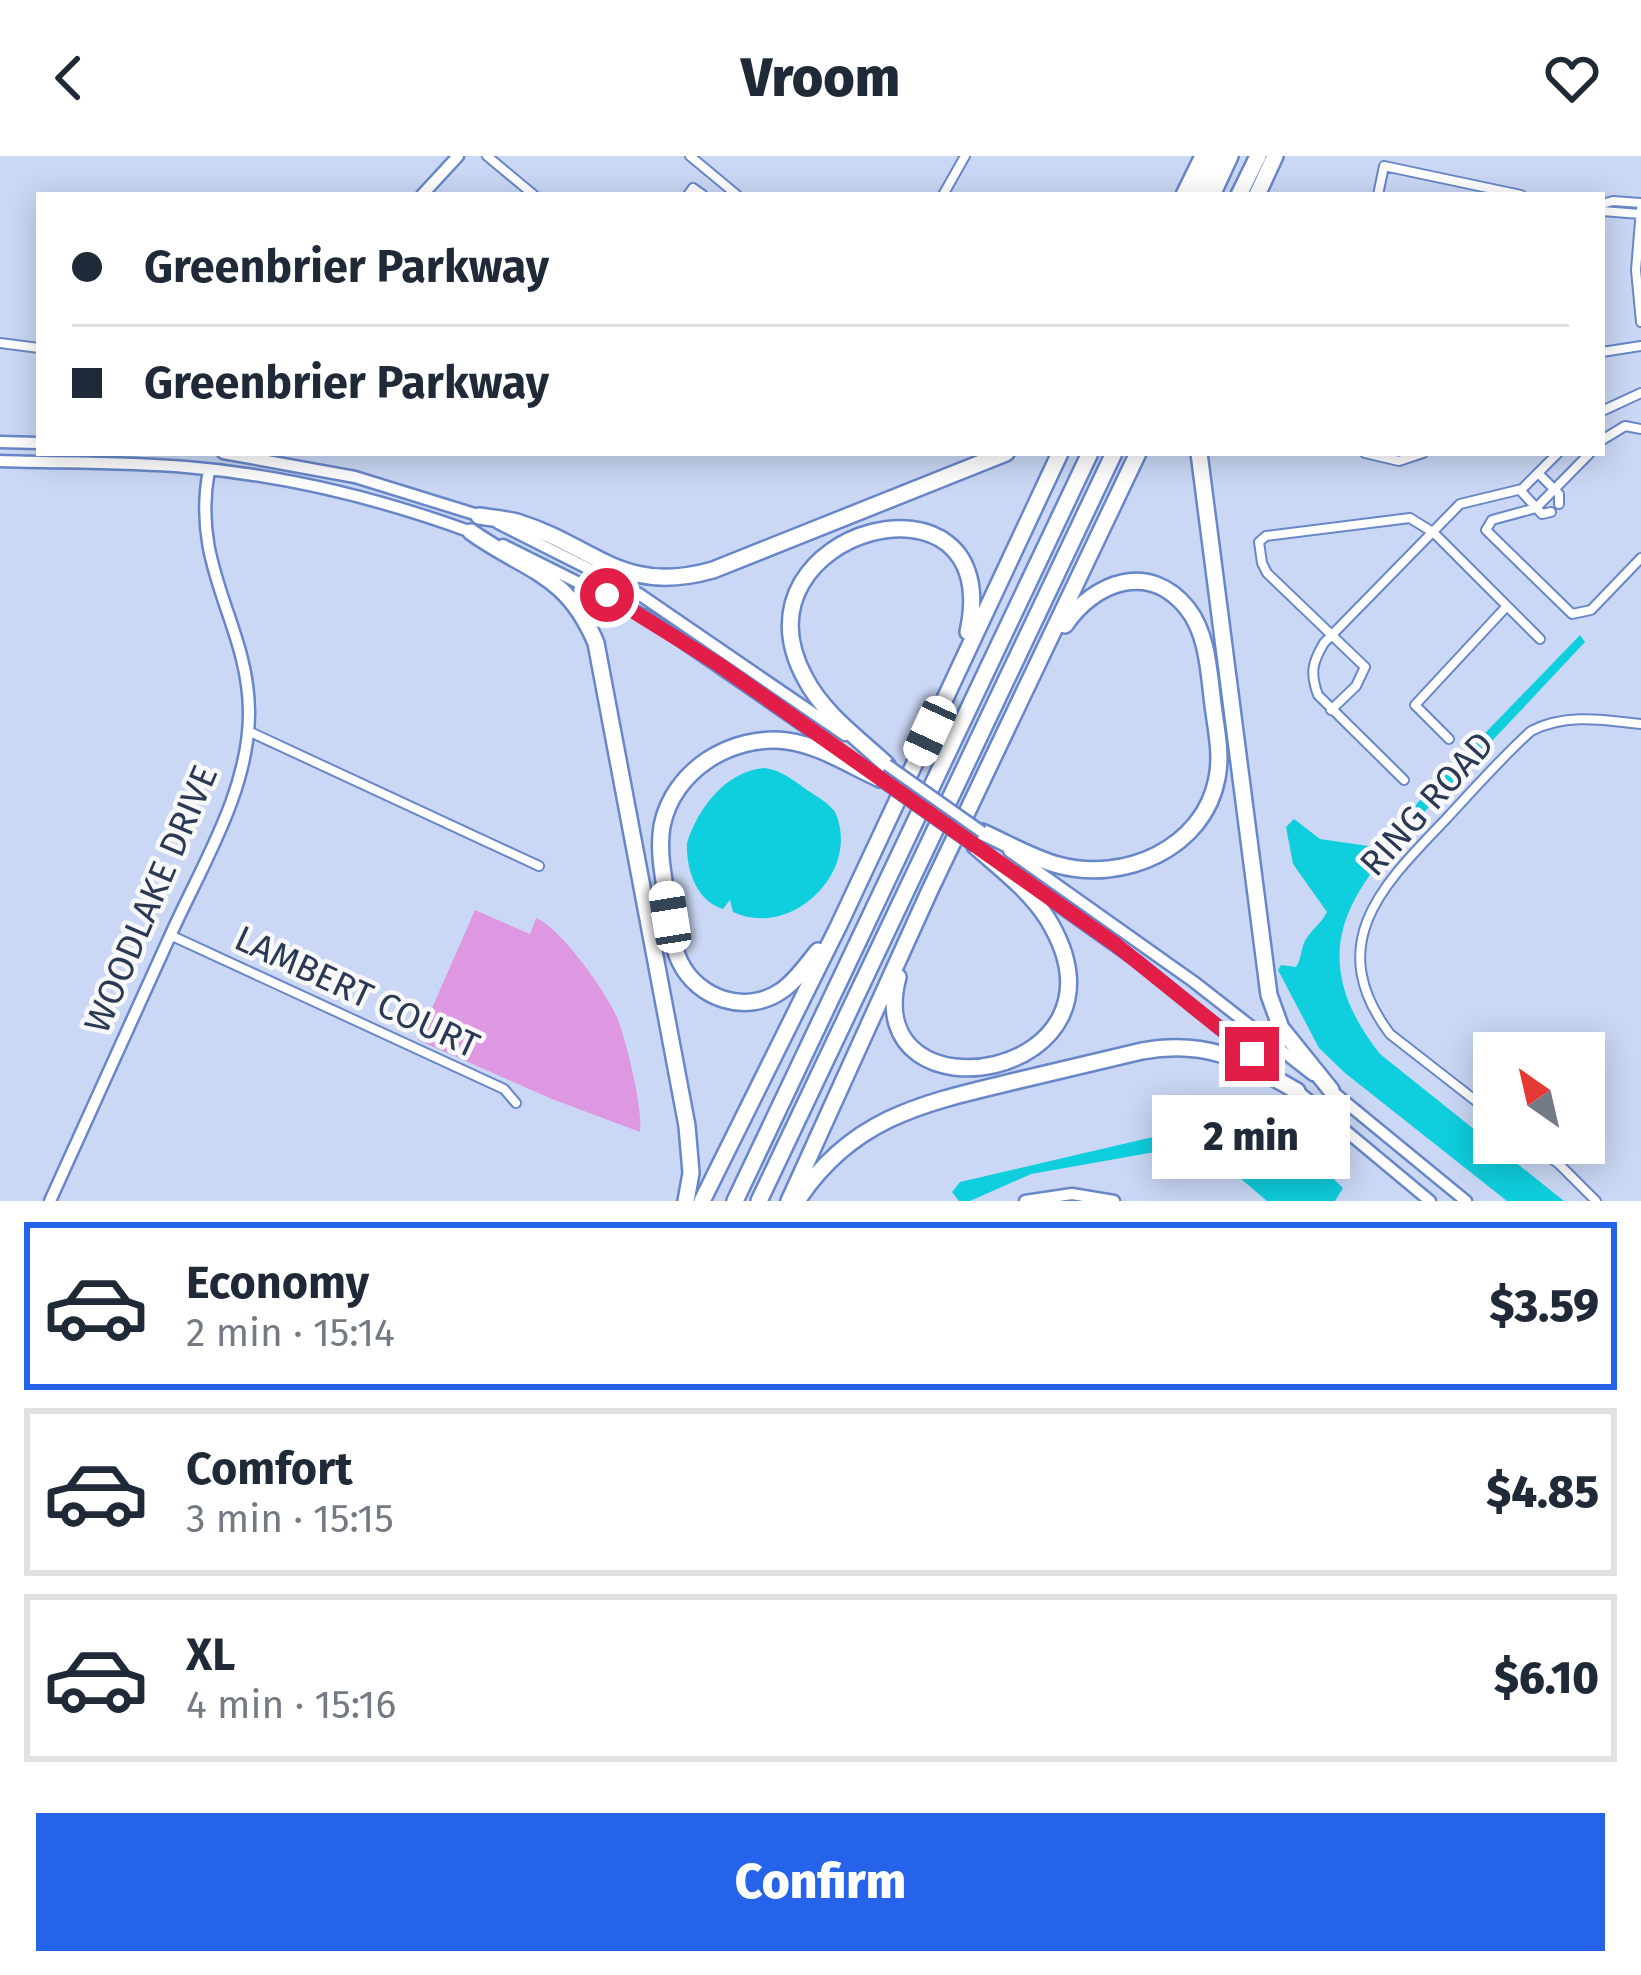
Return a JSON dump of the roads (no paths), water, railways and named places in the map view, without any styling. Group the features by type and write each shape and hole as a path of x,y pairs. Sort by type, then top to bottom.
{"highway":[{"path":"1185,192 1203,156"},
{"path":"1200,192 1218,156"},
{"path":"1213,192 1230,156"},
{"path":"1240,192 1258,156"},
{"path":"1258,192 1275,156"},
{"path":"479,516 517,522 616,569 676,578 713,570 998,456"},
{"path":"702,1201 839,925 1059,456"},
{"path":"725,1201 1078,456"},
{"path":"735,1201 1089,456"},
{"path":"754,1201 1101,456"},
{"path":"754,1201 780,1156 1113,456"},
{"path":"793,1201 930,890 1137,456"},
{"path":"1199,456 1269,995 1290,1041 1331,1090"},
{"path":"883,772 818,699 796,660 790,614 809,570 841,546 884,529 912,526 940,537 964,560 973,584 974,605 961,664"},
{"path":"471,532 553,580 580,612 600,656 687,1126 692,1174 686,1201"},
{"path":"979,839 1056,865 1121,868 1147,860 1182,838 1204,814 1214,790 1219,750 1201,634 1185,605 1170,593 1134,582 1098,589 1067,621 1026,689"},
{"path":"839,925 791,983 772,996 740,1002 704,990 687,974 674,945 661,855 664,818 694,770 750,742 795,742 883,772"},
{"path":"930,890 896,987 896,1013 903,1033 926,1059 956,1070 988,1067 1025,1053 1059,1019 1068,984 1065,960 1041,909 979,839"},
{"path":"793,1201 830,1159 891,1115 931,1101 1142,1051 1174,1046 1211,1050 1297,1091"},
{"path":"770,1201 780,1156"}],"main road":[{"path":"425,192 458,156"},
{"path":"0,442 36,443"},
{"name":"WOODLAKE DRIVE","path":"50,1201 235,790 248,731 244,674 208,553 207,456"},
{"name":"WOODLAKE DRIVE","path":"210,470 219,456"},
{"path":"243,456 355,477 479,516 561,551 639,593 883,772 1194,982 1466,1201"},
{"path":"264,456 272,460"},
{"path":"0,460 52,457 210,470 337,492 471,532 543,562 645,616 883,772"},
{"path":"979,839 1138,962 1430,1201"},
{"path":"1025,1201 1072,1194 1114,1201"}],"street":[{"path":"487,156 531,192"},
{"path":"689,156 733,192"},
{"path":"945,192 965,156"},
{"path":"1379,192 1384,166 1507,192"},
{"path":"1605,206 1613,201 1641,209 1636,270 1641,322"},
{"path":"0,343 36,348"},
{"path":"1605,352 1641,346"},
{"path":"1605,410 1641,393"},
{"path":"1605,438 1625,426 1641,429"},
{"path":"1380,456 1399,460 1413,456"},
{"path":"1404,780 1318,695 1313,661 1460,504 1520,490 1555,456"},
{"path":"1587,456 1536,508 1492,520 1486,530 1572,614 1591,610 1641,558"},
{"path":"1538,473 1561,498 1559,504"},
{"path":"1520,490 1542,514 1551,512"},
{"path":"1331,710 1357,686 1365,667 1267,572 1259,542 1273,533 1410,518 1434,532 1540,639"},
{"path":"1449,739 1415,705 1507,606"},
{"name":"RING ROAD","path":"1473,1099 1390,1034 1378,1019 1363,974 1368,916 1395,872 1531,731 1590,718 1641,724"},
{"path":"248,731 539,866"},
{"name":"LAMBERT COURT","path":"170,935 504,1089 516,1103"},
{"path":"1559,1164 1596,1201"}],"water":[{"path":"1580,635 1585,642 1370,875 1352,906 1341,939 1341,974 1353,1012 1380,1054 1473,1128 1473,1164 1518,1164 1564,1201 1507,1201 1319,1048 1278,970 1281,965 1296,967 1305,941 1327,912 1293,864 1286,827 1294,819 1320,839 1375,847"},
{"path":"765,768 788,776 827,804 836,814 841,836 838,858 815,895 777,916 755,918 733,912 730,900 723,909 706,899 691,873 687,843 698,817 726,784"},
{"path":"1196,1127 1217,1127 1256,1148 1283,1131 1343,1188 1335,1201 1267,1201 1200,1144 1031,1174 970,1201 959,1201 952,1192 960,1182"}]}
